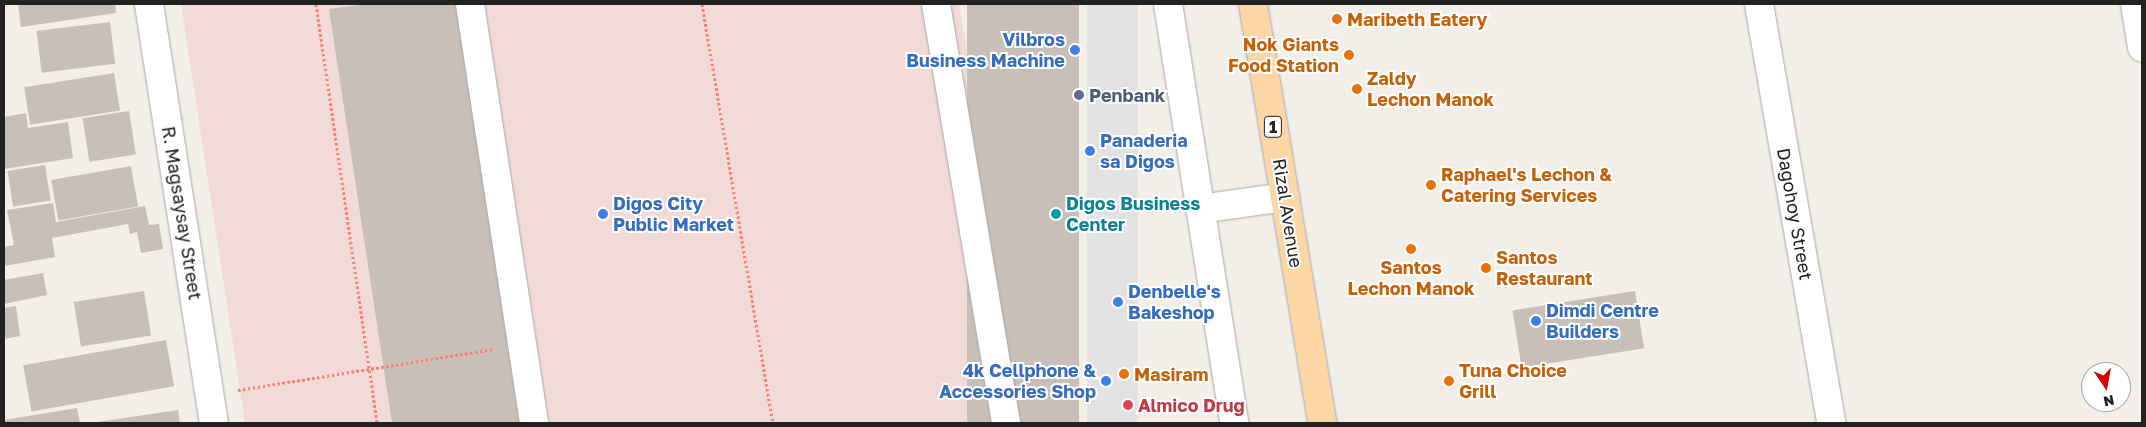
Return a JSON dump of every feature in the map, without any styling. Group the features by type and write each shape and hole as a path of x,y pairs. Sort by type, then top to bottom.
{"main road":[{"name":"Rizal Avenue","path":"1253,4 1322,423"}],"street":[{"name":"R. Magsaysay Street","path":"149,4 214,423"},
{"path":"470,4 534,423"},
{"path":"936,4 1006,423"},
{"path":"1168,4 1234,423"},
{"name":"Dagohoy Street","path":"1759,4 1831,423"},
{"path":"2135,4 2142,47"},
{"path":"1200,210 1285,197"}],"path":[{"path":"316,4 376,423"},
{"path":"702,4 772,423"},
{"path":"210,394 522,345"}],"shaded area":[{"name":"Digos City Public Market","path":"181,4 959,4 1028,423 245,423"},
{"path":"1087,4 1138,4 1138,423 1087,423"}],"building":[{"path":"18,4 115,4 116,13 21,27"},
{"path":"366,4 458,4 523,423 392,423 329,9"},
{"name":"Digos Business Center","path":"967,4 1079,4 1079,423 967,423"},
{"path":"110,22 115,64 42,73 37,31"},
{"path":"114,73 120,111 30,125 24,87"},
{"path":"129,111 136,154 89,162 83,118"},
{"path":"26,113 28,128 68,122 73,158 4,169 4,117"},
{"path":"45,165 51,201 13,207 7,171"},
{"path":"131,166 138,206 58,220 51,180"},
{"path":"53,203 56,222 145,206 149,225 159,224 163,249 141,253 137,232 130,234 128,224 52,238 55,257 4,266 4,247 14,245 7,210"},
{"path":"43,273 47,295 4,304 4,280"},
{"path":"144,291 151,335 81,347 74,302"},
{"path":"1635,291 1644,348 1522,368 1513,310"},
{"path":"16,306 20,336 4,339 4,308"},
{"path":"166,340 174,386 31,411 23,365"},
{"path":"77,408 80,423 4,423 4,420"},
{"path":"178,410 180,423 97,423 97,422"}],"place":[{"name":"Maribeth Eatery","path":"1337,19"},
{"name":"Vilbros Business Machine","path":"1075,50"},
{"name":"Nok Giants Food Station","path":"1349,55"},
{"name":"Zaldy Lechon Manok","path":"1357,89"},
{"name":"Penbank","path":"1079,95"},
{"name":"Panaderia sa Digos","path":"1090,151"},
{"name":"Raphael's Lechon & Catering Services","path":"1431,185"},
{"name":"Digos City Public Market","path":"603,214"},
{"name":"Digos Business Center","path":"1056,214"},
{"name":"Santos Lechon Manok","path":"1411,249"},
{"name":"Santos Restaurant","path":"1486,268"},
{"name":"Denbelle's Bakeshop","path":"1118,302"},
{"name":"Dimdi Centre Builders","path":"1536,321"},
{"name":"Masiram","path":"1124,374"},
{"name":"4k Cellphone & Accessories Shop","path":"1106,381"},
{"name":"Tuna Choice Grill","path":"1449,381"},
{"name":"Almico Drug","path":"1128,405"}]}
